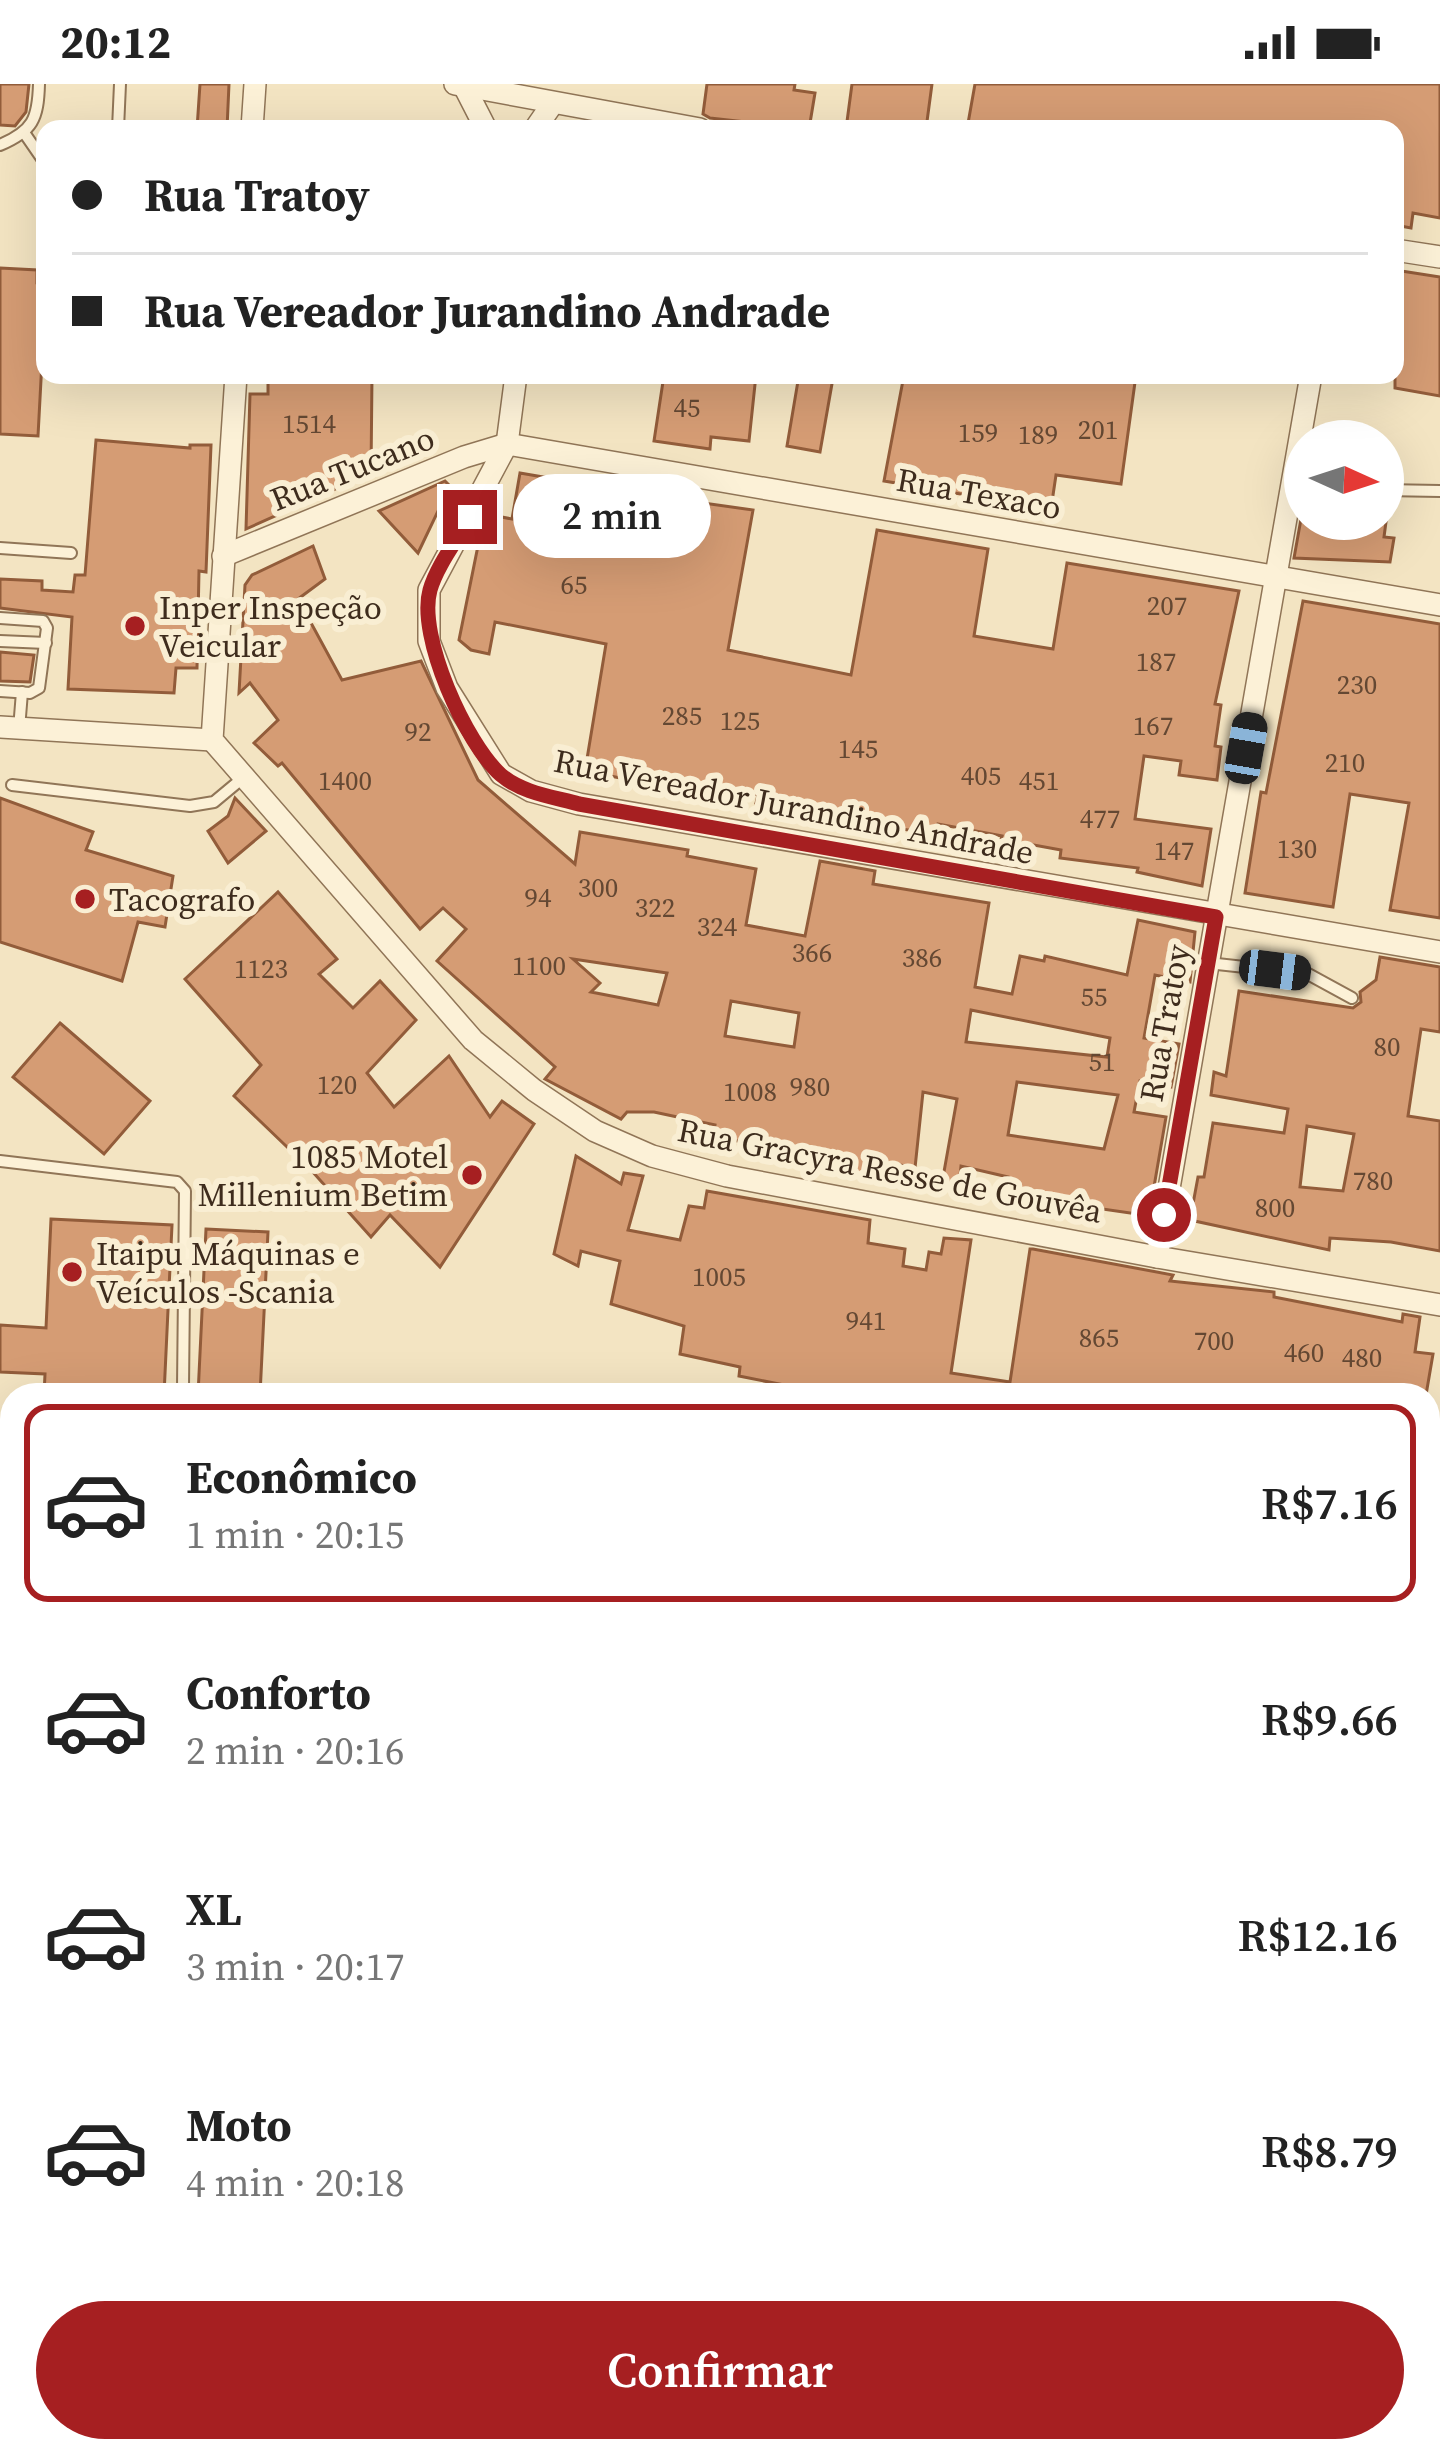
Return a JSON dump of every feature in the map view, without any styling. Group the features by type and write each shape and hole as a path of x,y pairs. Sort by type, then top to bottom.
{"street":[{"path":"253,120 255,84"},
{"path":"460,85 556,94 663,120"},
{"path":"460,85 481,120"},
{"path":"540,120 556,94"},
{"path":"1404,251 1440,257"},
{"path":"9,728 212,740 235,384"},
{"name":"Rua Vereador Jurandino Andrade","path":"515,384 506,444 430,590 429,607 429,640 447,688 501,775 530,791 579,804 1440,952"},
{"name":"Rua Tratoy","path":"1306,420 1310,384"},
{"name":"Rua Tucano","path":"223,556 506,444"},
{"name":"Rua Texaco","path":"506,444 1440,605"},
{"name":"Rua Tratoy","path":"1157,1257 1285,540"},
{"name":"Rua Gracyra Resse de Gouvêa","path":"212,740 473,1040 534,1090 595,1131 652,1156 727,1176 1440,1305"}],"lane":[{"path":"0,145 25,134 38,113 39,84"},
{"path":"119,120 121,84"},
{"path":"25,134 36,150"},
{"path":"1404,490 1440,491"},
{"path":"0,548 71,554"},
{"path":"0,618 43,621 47,628 39,688 0,691"},
{"path":"0,641 46,643"},
{"path":"9,728 22,692"},
{"path":"12,785 190,806 214,802 246,775"},
{"path":"1208,963 1308,974 1352,998"},
{"path":"0,1161 177,1182 185,1191 183,1383"}],"building":[{"path":"0,84 29,84 26,112 15,126 0,125"},
{"path":"200,84 229,84 227,120 198,120"},
{"path":"707,84 795,84 794,90 815,93 810,120 728,120 703,114"},
{"path":"852,84 932,84 927,120 847,120"},
{"path":"975,84 1440,84 1440,218 1413,213 1411,228 1404,227 1404,120 969,120"},
{"path":"0,268 36,270 38,436 0,434"},
{"path":"1404,271 1440,277 1440,396 1395,388 1395,384 1404,384"},
{"path":"268,384 372,384 371,473 246,529 250,394 268,394"},
{"path":"663,384 755,384 749,441 711,437 710,449 654,441"},
{"path":"797,384 832,384 820,452 787,446"},
{"path":"902,384 1135,384 1121,484 1056,475 1052,502 997,493 996,500 884,481"},
{"path":"96,440 190,448 211,445 206,572 199,571 197,668 176,668 174,693 68,689 72,617 0,608 0,579 42,581 42,590 73,592 75,575 85,575"},
{"path":"520,473 549,478 543,517 649,535 657,485 691,491 689,501 753,510 728,650 851,675 877,530 988,549 974,636 1053,649 1067,563 1239,591 1215,704 1221,705 1215,746 1221,747 1217,780 1179,775 1181,761 1144,756 1135,819 1211,829 1202,886 1137,872 1138,868 1060,858 1061,850 938,824 936,835 756,803 758,795 698,783 696,793 585,771 606,644 495,622 489,654 471,650 459,640 483,521 486,514 512,519"},
{"path":"445,481 450,486 418,553 379,511"},
{"path":"1297,540 1394,540 1390,562 1294,558"},
{"path":"313,546 325,579 298,599 342,680 421,661 478,780 575,864 580,832 688,850 687,856 756,869 746,925 805,936 820,861 875,871 873,884 989,903 975,987 1012,994 1020,956 1044,961 1045,956 1127,975 1138,920 1195,932 1190,982 1155,975 1144,1038 1179,1044 1171,1087 1140,1081 1134,1112 1166,1117 1150,1210 1137,1214 1006,1195 1008,1177 961,1166 959,1185 942,1183 957,1099 923,1092 915,1168 886,1162 884,1180 822,1167 826,1152 713,1138 715,1125 654,1112 627,1112 621,1119 545,1079 555,1067 437,961 466,929 443,908 420,929 282,763 278,766 254,743 278,720 250,683 239,693 245,585 252,575","holes":["573,959 667,973 658,1005 591,992 600,983","731,1001 799,1013 794,1047 725,1036","971,1010 1110,1038 1107,1057 966,1042","1017,1082 1118,1095 1104,1149 1008,1135"]},
{"path":"1303,601 1440,624 1440,918 1390,910 1409,803 1350,794 1333,907 1245,893 1261,792 1266,793"},
{"path":"0,652 34,655 30,682 0,681"},
{"name":"Tacografo","path":"0,798 93,832 86,850 173,876 165,927 138,922 122,981 0,942"},
{"path":"235,798 266,831 228,863 208,831 228,816"},
{"path":"278,892 337,959 319,974 353,1008 380,981 416,1020 367,1073 394,1107 449,1056 490,1117 502,1101 534,1124 440,1267 390,1215 371,1237 311,1170 234,1096 261,1065 185,979"},
{"path":"1380,957 1440,967 1440,1032 1421,1029 1408,1116 1440,1121 1440,1251 1330,1238 1329,1250 1190,1220 1198,1177 1204,1177 1213,1123 1284,1133 1288,1109 1211,1095 1214,1072 1226,1076 1239,991 1353,1008 1361,1002 1360,992 1376,980","holes":["1307,1126 1354,1134 1343,1191 1300,1187"]},
{"path":"60,1023 150,1101 104,1154 13,1077"},
{"path":"576,1156 621,1184 624,1173 643,1176 628,1230 680,1240 689,1206 704,1208 707,1191 870,1220 868,1243 905,1249 903,1266 926,1270 929,1252 941,1254 944,1238 971,1240 951,1373 1010,1382 1030,1249 1173,1275 1170,1281 1274,1292 1274,1297 1402,1322 1403,1314 1420,1317 1415,1352 1433,1354 1428,1383 774,1383 739,1376 740,1367 680,1354 684,1326 611,1304 620,1261 581,1251 578,1266 554,1254"},
{"path":"51,1219 172,1225 165,1383 45,1383 45,1374 0,1372 0,1325 46,1328"},
{"path":"206,1229 268,1232 261,1383 199,1383"}],"place":[{"name":"Inper Inspeção Veicular","path":"135,626"},
{"name":"Tacografo","path":"85,899"},
{"name":"1085 Motel Millenium Betim","path":"472,1175"},
{"name":"Itaipu Máquinas e Veículos -Scania","path":"72,1272"}],"route":[{"path":"470,517 430,590 429,640 447,688 501,775 530,791 579,804 1216,917 1164,1215"}]}
